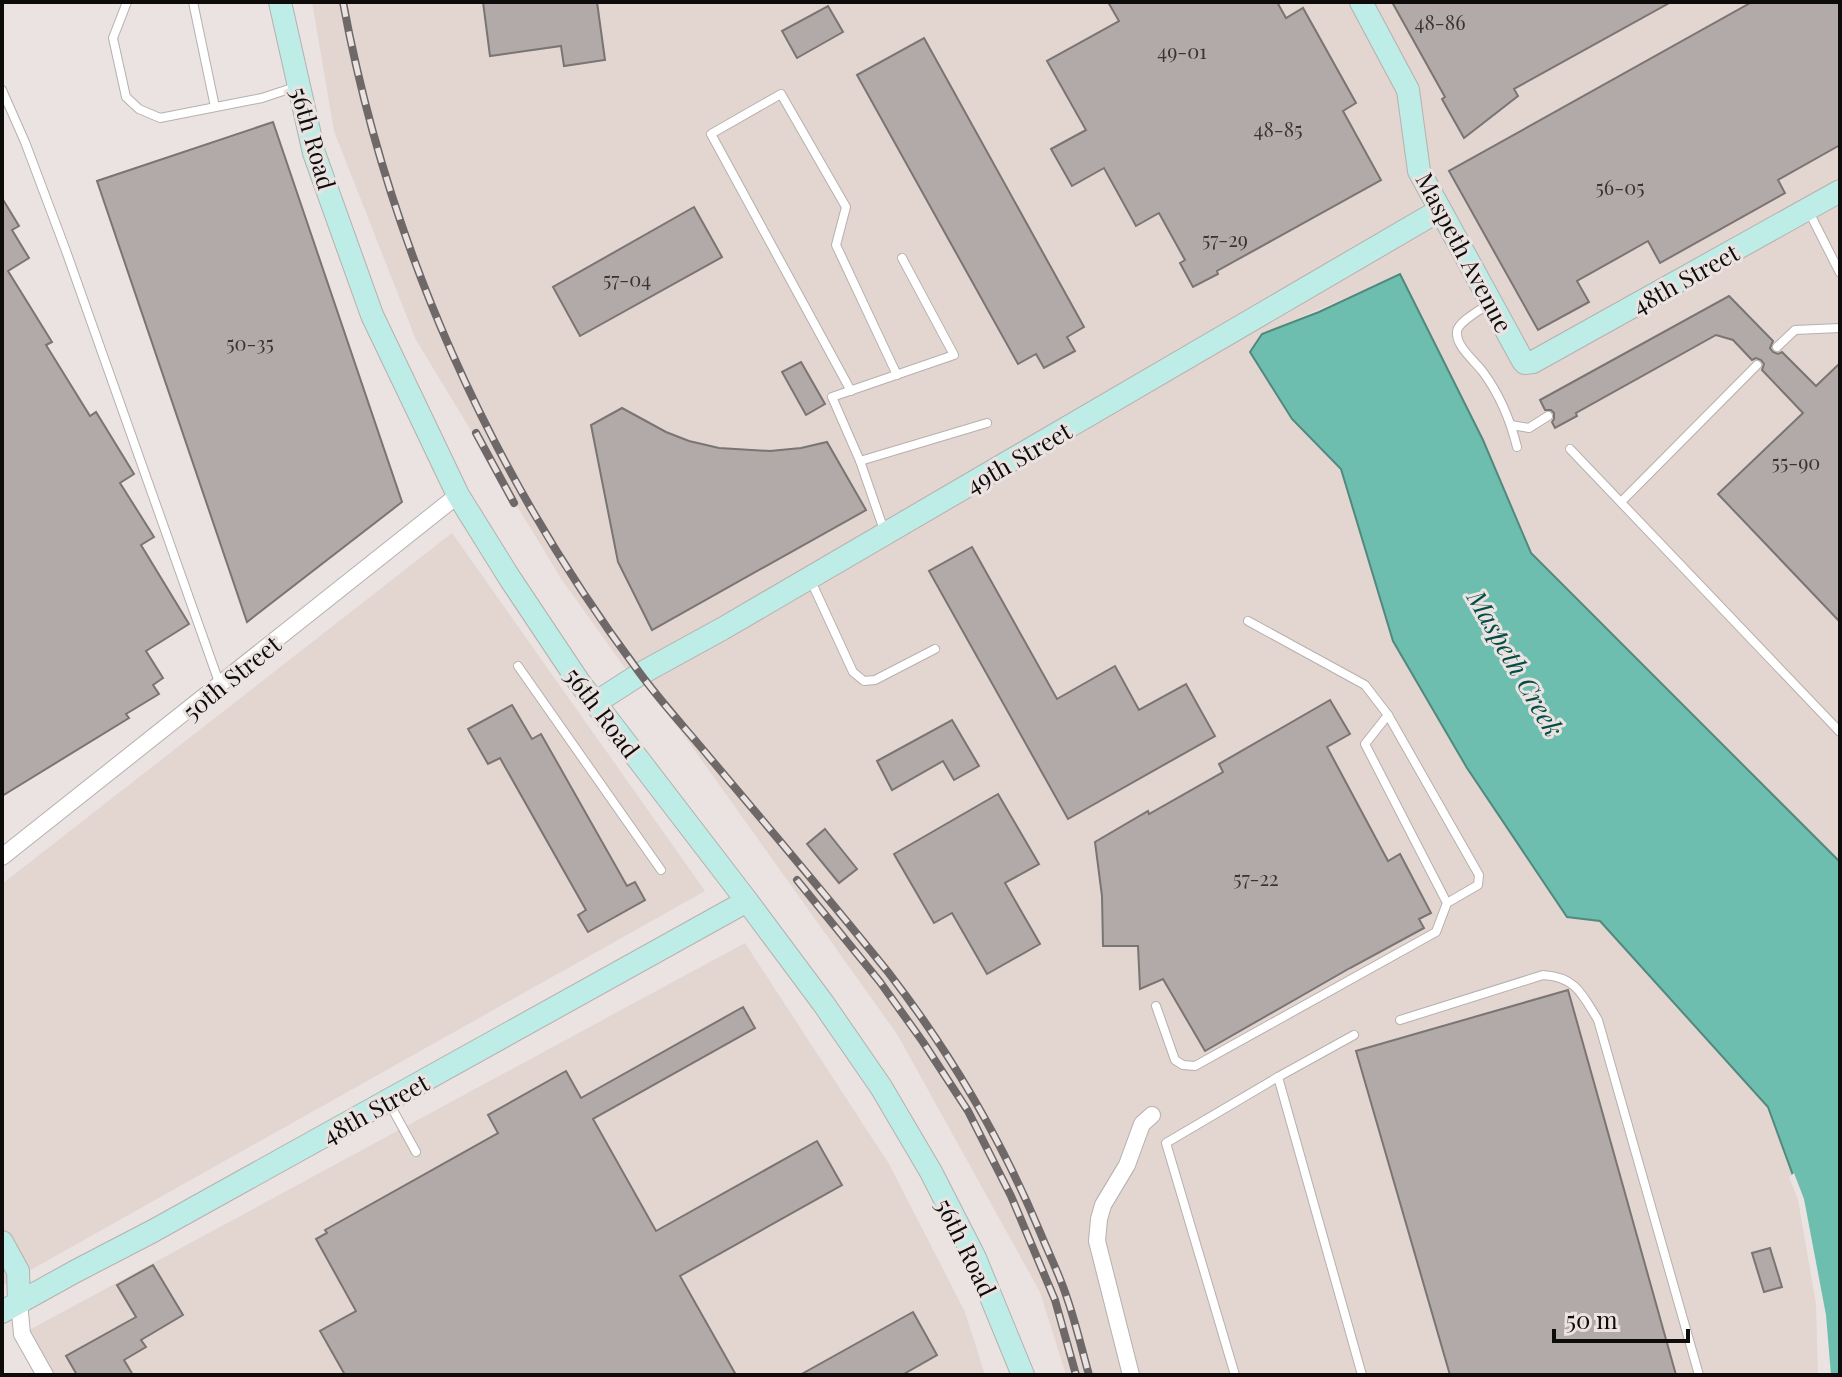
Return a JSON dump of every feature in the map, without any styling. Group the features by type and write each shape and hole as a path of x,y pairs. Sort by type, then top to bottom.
{"main road":[{"name":"56th Road","path":"280,2 314,153 372,315 458,495 543,629 595,703 852,1043 908,1131 975,1258 1023,1375"},
{"name":"Maspeth Avenue","path":"1361,2 1408,90 1419,171 1523,361 1528,363"},
{"name":"48th Street","path":"1528,363 1840,191"},
{"name":"49th Street","path":"595,703 1440,210"},
{"name":"48th Street","path":"11,1307 747,901"},
{"path":"2,1242 18,1271 11,1307"}],"street":[{"name":"50th Street","path":"2,857 458,495"},
{"path":"1131,1375 1097,1241 1098,1226 1103,1205 1127,1165 1142,1124 1152,1115"},
{"path":"11,1307 45,1375"}],"lane":[{"path":"127,2 113,38 126,97 139,109 160,118 262,98 298,86"},
{"path":"193,2 215,107"},
{"path":"2,90 66,251 220,686"},
{"path":"851,391 711,134 781,94 846,207 836,245 897,375"},
{"path":"1808,209 1840,273"},
{"path":"885,534 860,461 832,397 954,355 902,258"},
{"path":"1491,303 1460,324 1457,332 1459,342 1485,374 1506,409 1517,447"},
{"path":"1777,347 1795,330 1840,328"},
{"path":"1621,502 1757,365"},
{"path":"1511,425 1529,428 1548,416"},
{"path":"860,461 987,423"},
{"path":"1570,449 1840,732"},
{"path":"809,578 853,672 864,681 875,680 935,649"},
{"path":"1156,1006 1175,1060 1183,1065 1195,1066 1436,932 1447,903 1478,885 1479,875 1388,715 1365,685 1248,621"},
{"path":"518,666 661,870"},
{"path":"1388,715 1365,744 1447,903"},
{"path":"1400,1020 1543,975 1561,976 1581,992 1598,1020 1699,1375"},
{"path":"1235,1375 1166,1143 1354,1035"},
{"path":"1278,1077 1362,1375"},
{"path":"387,1101 416,1152"}],"shaded area":[{"path":"312,2 1840,2 1840,862 1531,553 1400,274 1262,334 1250,352 1292,419 1341,469 1393,641 1600,921 1768,1107 1802,1199 1820,1303 1822,1375 1066,1375 1040,1292 897,1034 641,675 633,679 562,580 416,340 334,131"},
{"path":"452,533 705,891 2,1286 2,884"},
{"path":"745,943 889,1164 965,1312 985,1375 45,1375 22,1334"}],"water":[{"name":"Maspeth Creek","path":"1400,274 1483,440 1531,553 1840,862 1840,1375 1822,1375 1820,1303 1802,1200 1768,1107 1600,921 1567,917 1467,768 1393,641 1341,469 1292,419 1250,352 1262,334 1319,312"}],"pier":[{"path":"1794,1173 1804,1199 1826,1315 1831,1375 1818,1375 1816,1304 1798,1200 1789,1177"}],"building":[{"path":"483,2 597,2 605,60 564,66 561,46 490,56"},
{"path":"1108,2 1277,2 1286,18 1303,8 1356,103 1343,111 1381,180 1193,287 1180,263 1185,260 1159,213 1136,226 1104,168 1072,186 1051,149 1086,130 1047,61 1119,21"},
{"path":"1392,2 1671,2 1514,89 1518,96 1464,138"},
{"path":"1752,2 1840,2 1840,145 1778,180 1785,193 1660,263 1648,241 1577,281 1589,302 1538,330 1449,171"},
{"path":"828,6 843,32 797,58 782,31"},
{"path":"924,38 1084,327 1067,337 1075,351 1044,368 1036,354 1018,364 857,75"},
{"path":"273,122 402,502 247,622 97,181"},
{"path":"2,198 19,226 12,230 29,258 8,271 52,342 46,345 90,416 96,412 134,474 120,483 154,537 141,545 189,624 146,651 163,678 153,685 159,694 126,714 129,718 2,796"},
{"path":"694,207 722,257 580,336 553,287"},
{"path":"1729,296 1773,341 1770,348 1773,352 1782,352 1816,386 1840,363 1840,622 1718,494 1803,413 1762,370 1764,364 1761,360 1752,360 1733,340 1716,335 1576,413 1577,416 1555,428 1552,422 1554,413 1545,410 1540,400"},
{"path":"801,362 825,404 806,415 782,372"},
{"path":"622,408 666,432 719,448 770,451 827,442 866,510 652,630 618,562 591,425"},
{"path":"972,547 1057,699 1115,666 1139,710 1186,684 1215,736 1068,819 929,571"},
{"path":"1330,700 1350,734 1327,747 1388,861 1400,854 1431,913 1419,919 1424,928 1205,1051 1163,979 1140,989 1138,946 1103,946 1102,896 1095,842 1223,772 1219,764"},
{"path":"512,705 532,739 541,734 627,886 635,882 645,900 588,932 578,915 586,910 500,758 488,764 468,729"},
{"path":"952,720 979,766 954,780 943,761 892,790 877,761"},
{"path":"998,794 1039,864 1005,883 1040,944 987,974 952,913 934,923 894,854"},
{"path":"825,829 857,869 839,883 807,844"},
{"path":"1568,990 1676,1375 1450,1375 1356,1051"},
{"path":"743,1007 755,1028 593,1119 656,1231 817,1141 842,1185 680,1276 736,1375 345,1375 320,1331 356,1311 316,1239 327,1233 325,1230 498,1133 488,1115 566,1071 581,1098"},
{"path":"1770,1248 1782,1287 1764,1292 1752,1253"},
{"path":"153,1265 183,1315 141,1340 146,1347 124,1360 133,1375 77,1375 66,1356 136,1317 117,1285"},
{"path":"913,1312 937,1355 902,1375 800,1375"}],"railway":[{"path":"343,2 387,181 417,269 452,354 492,437 537,518 639,672 888,972 953,1065 1025,1197 1064,1290 1089,1375"},
{"path":"476,433 514,503"},
{"path":"797,880 880,982 968,1111 1011,1196 1055,1300 1076,1375"}]}
